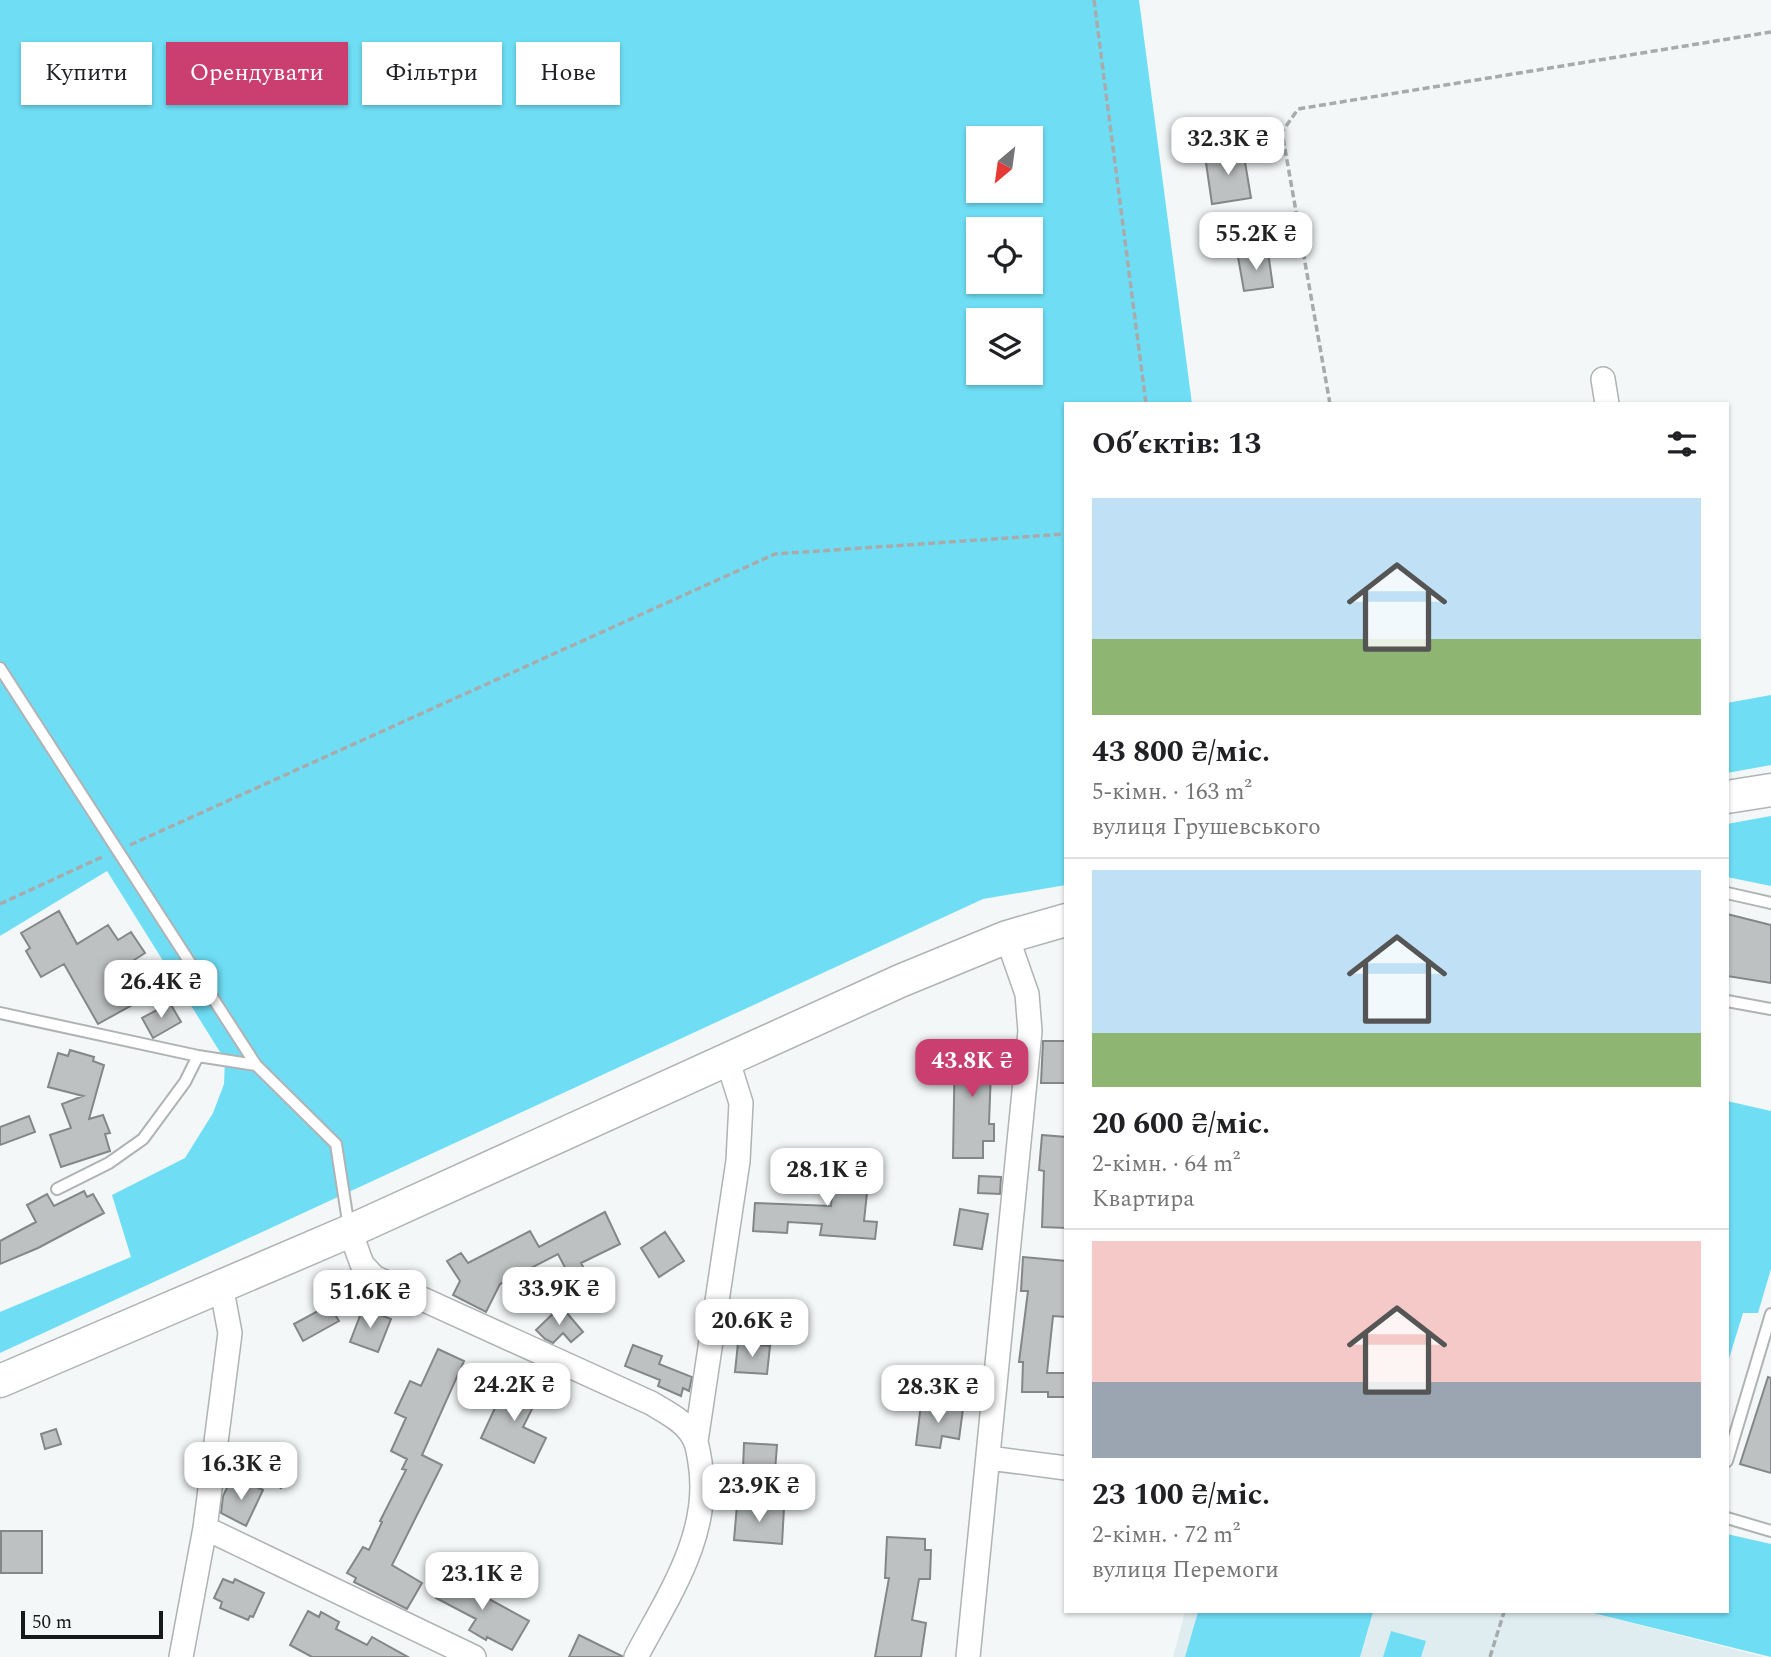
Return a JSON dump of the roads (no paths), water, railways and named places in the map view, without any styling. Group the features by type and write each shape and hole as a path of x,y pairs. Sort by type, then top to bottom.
{"main road":[{"path":"1729,797 1771,790"},
{"path":"0,1381 350,1231 900,981 1007,937 1064,921"}],"street":[{"path":"1603,379 1607,402"},
{"path":"968,1657 1030,1031 1027,994 1007,937"},
{"path":"636,1657 686,1562 697,1533 702,1503 703,1480 696,1441 738,1161 741,1103 727,1058"},
{"path":"350,1231 362,1264 374,1277 651,1403 688,1429 696,1441"},
{"path":"181,1657 205,1528 230,1333 221,1285"},
{"path":"989,1458 1064,1468"},
{"path":"205,1528 474,1657"}],"lane":[{"path":"0,668 256,1065 336,1144 350,1231"},
{"path":"1729,893 1771,903"},
{"path":"1729,1001 1771,1009"},
{"path":"0,1013 198,1056 256,1065"},
{"path":"57,1189 109,1163 143,1139 185,1082 198,1056"},
{"path":"1729,1454 1771,1314"},
{"path":"1729,1519 1771,1531"}]}
